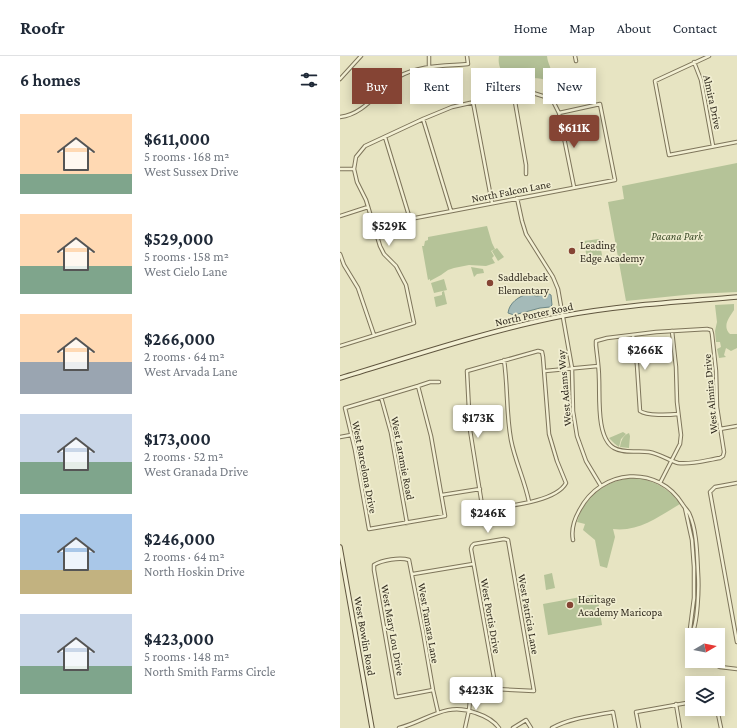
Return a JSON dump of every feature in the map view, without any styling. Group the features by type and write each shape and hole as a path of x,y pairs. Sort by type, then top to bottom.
{"street":[{"path":"340,79 361,56"},
{"path":"428,56 429,67"},
{"path":"340,117 357,111 370,102 383,88 397,77 413,70 429,67 468,64 468,56"},
{"path":"575,56 576,60"},
{"path":"709,56 655,81 669,155 737,142"},
{"name":"Almira Drive","path":"694,62 700,80 713,146"},
{"path":"535,93 549,98 554,103 559,113 574,188"},
{"path":"340,346 414,323 406,285 396,266 384,254 380,246 363,193 354,175 354,163 360,151 365,146 422,119 452,107 471,102"},
{"path":"472,104 492,203"},
{"path":"515,104 526,164 526,174"},
{"name":"North Falcon Lane","path":"385,137 410,219 615,180 600,104 559,113"},
{"path":"422,119 451,211"},
{"path":"340,169 354,169"},
{"name":"West Adams Way","path":"517,198 526,234 556,284 572,368 577,436 586,460 601,486"},
{"path":"340,216 368,207"},
{"path":"340,254 344,265 358,288 374,335"},
{"name":"North Porter Road","path":"340,378 503,329 563,316 648,303 737,297"},
{"name":"West Almira Drive","path":"671,460 680,463 690,463 720,458 723,456 724,452 717,407 715,357 711,330 672,331"},
{"path":"660,483 681,440 672,331 596,341 601,423 606,438 612,447 624,451 654,453 671,460"},
{"path":"633,335 638,370 640,411 643,413 662,415 678,414"},
{"path":"538,351 542,352 545,371 549,434 557,461 566,483 558,491 545,498 488,509 484,508 470,430 467,371 504,360 538,351"},
{"path":"504,360 507,387 508,424 518,467 529,502"},
{"path":"545,371 598,366"},
{"path":"381,397 430,382 439,382"},
{"path":"407,523 445,516 431,436 418,386"},
{"name":"West Barcelona Drive","path":"381,397 344,408 351,435 369,529 407,523"},
{"name":"West Laramie Road","path":"381,397 391,433 407,523"},
{"path":"720,429 737,426"},
{"path":"340,437 351,435"},
{"path":"573,540 573,529 580,509 587,498 601,486 618,478 632,476 647,478 660,483 675,494 685,508 690,528 694,559 694,588 690,628"},
{"path":"737,483 715,487 710,492 737,642"},
{"path":"442,496 480,489"},
{"name":"West Patricia Lane","path":"472,546 474,544 504,539 508,540 534,691 496,689"},
{"name":"West Portis Drive","path":"472,546 496,689"},
{"name":"West Bowlin Road","path":"340,547 372,728"},
{"name":"West Mary Lou Drive","path":"410,560 404,558 374,565 396,697 433,690"},
{"name":"West Tamara Lane","path":"410,560 438,712"},
{"path":"413,574 474,564"},
{"path":"725,668 737,669"},
{"path":"465,728 471,691 475,688 496,689"},
{"path":"639,728 636,712 685,703"},
{"path":"676,704 680,728"},
{"path":"399,728 412,724 438,712 450,709 469,710 484,716 499,728"},
{"path":"552,728 573,719 612,712 616,728"},
{"path":"718,716 721,728"},
{"path":"513,728 526,720 531,728"}],"green space":[{"path":"499,56 547,56 550,68 543,68 543,80 535,78 535,68 500,68"},
{"name":"Pacana Park","path":"737,163 737,292 694,294 626,301 608,202 624,199 622,186"},
{"path":"487,226 495,249 491,251 494,256 492,258 495,263 486,266 469,265 454,268 430,281 430,279 428,280 422,246 424,246 425,241 428,240 428,237"},
{"path":"599,239 602,255 601,257 587,259 584,241"},
{"path":"497,248 504,257 498,261 492,251"},
{"path":"471,267 483,269 484,273 477,274 474,277"},
{"path":"444,279 447,290 434,293 431,283"},
{"path":"444,291 447,304 436,307 434,297 442,295 442,292"},
{"path":"734,304 734,310 726,325 730,334 737,334 737,348 731,351 726,348 724,355 726,357 719,358 717,349 721,347 720,342 716,342 715,331 717,322 715,305"},
{"path":"623,432 626,434 621,439 619,447 609,438"},
{"path":"629,433 629,448 620,447 623,438"},
{"path":"637,478 662,486 672,494 680,504 640,526 613,529 615,537 607,568 600,566 595,540 583,530 585,524 577,522 581,512 592,496 608,485 617,481"},
{"path":"552,573 555,588 546,590 544,575"},
{"path":"597,594 602,625 548,635 543,604"}],"water":[{"path":"547,293 551,295 552,305 550,307 514,315 508,313 512,303 521,296 531,294 538,296"}],"place":[{"name":"Leading Edge Academy","path":"572,251"},
{"name":"Saddleback Elementary","path":"490,283"},
{"name":"Heritage Academy Maricopa","path":"570,605"}]}
